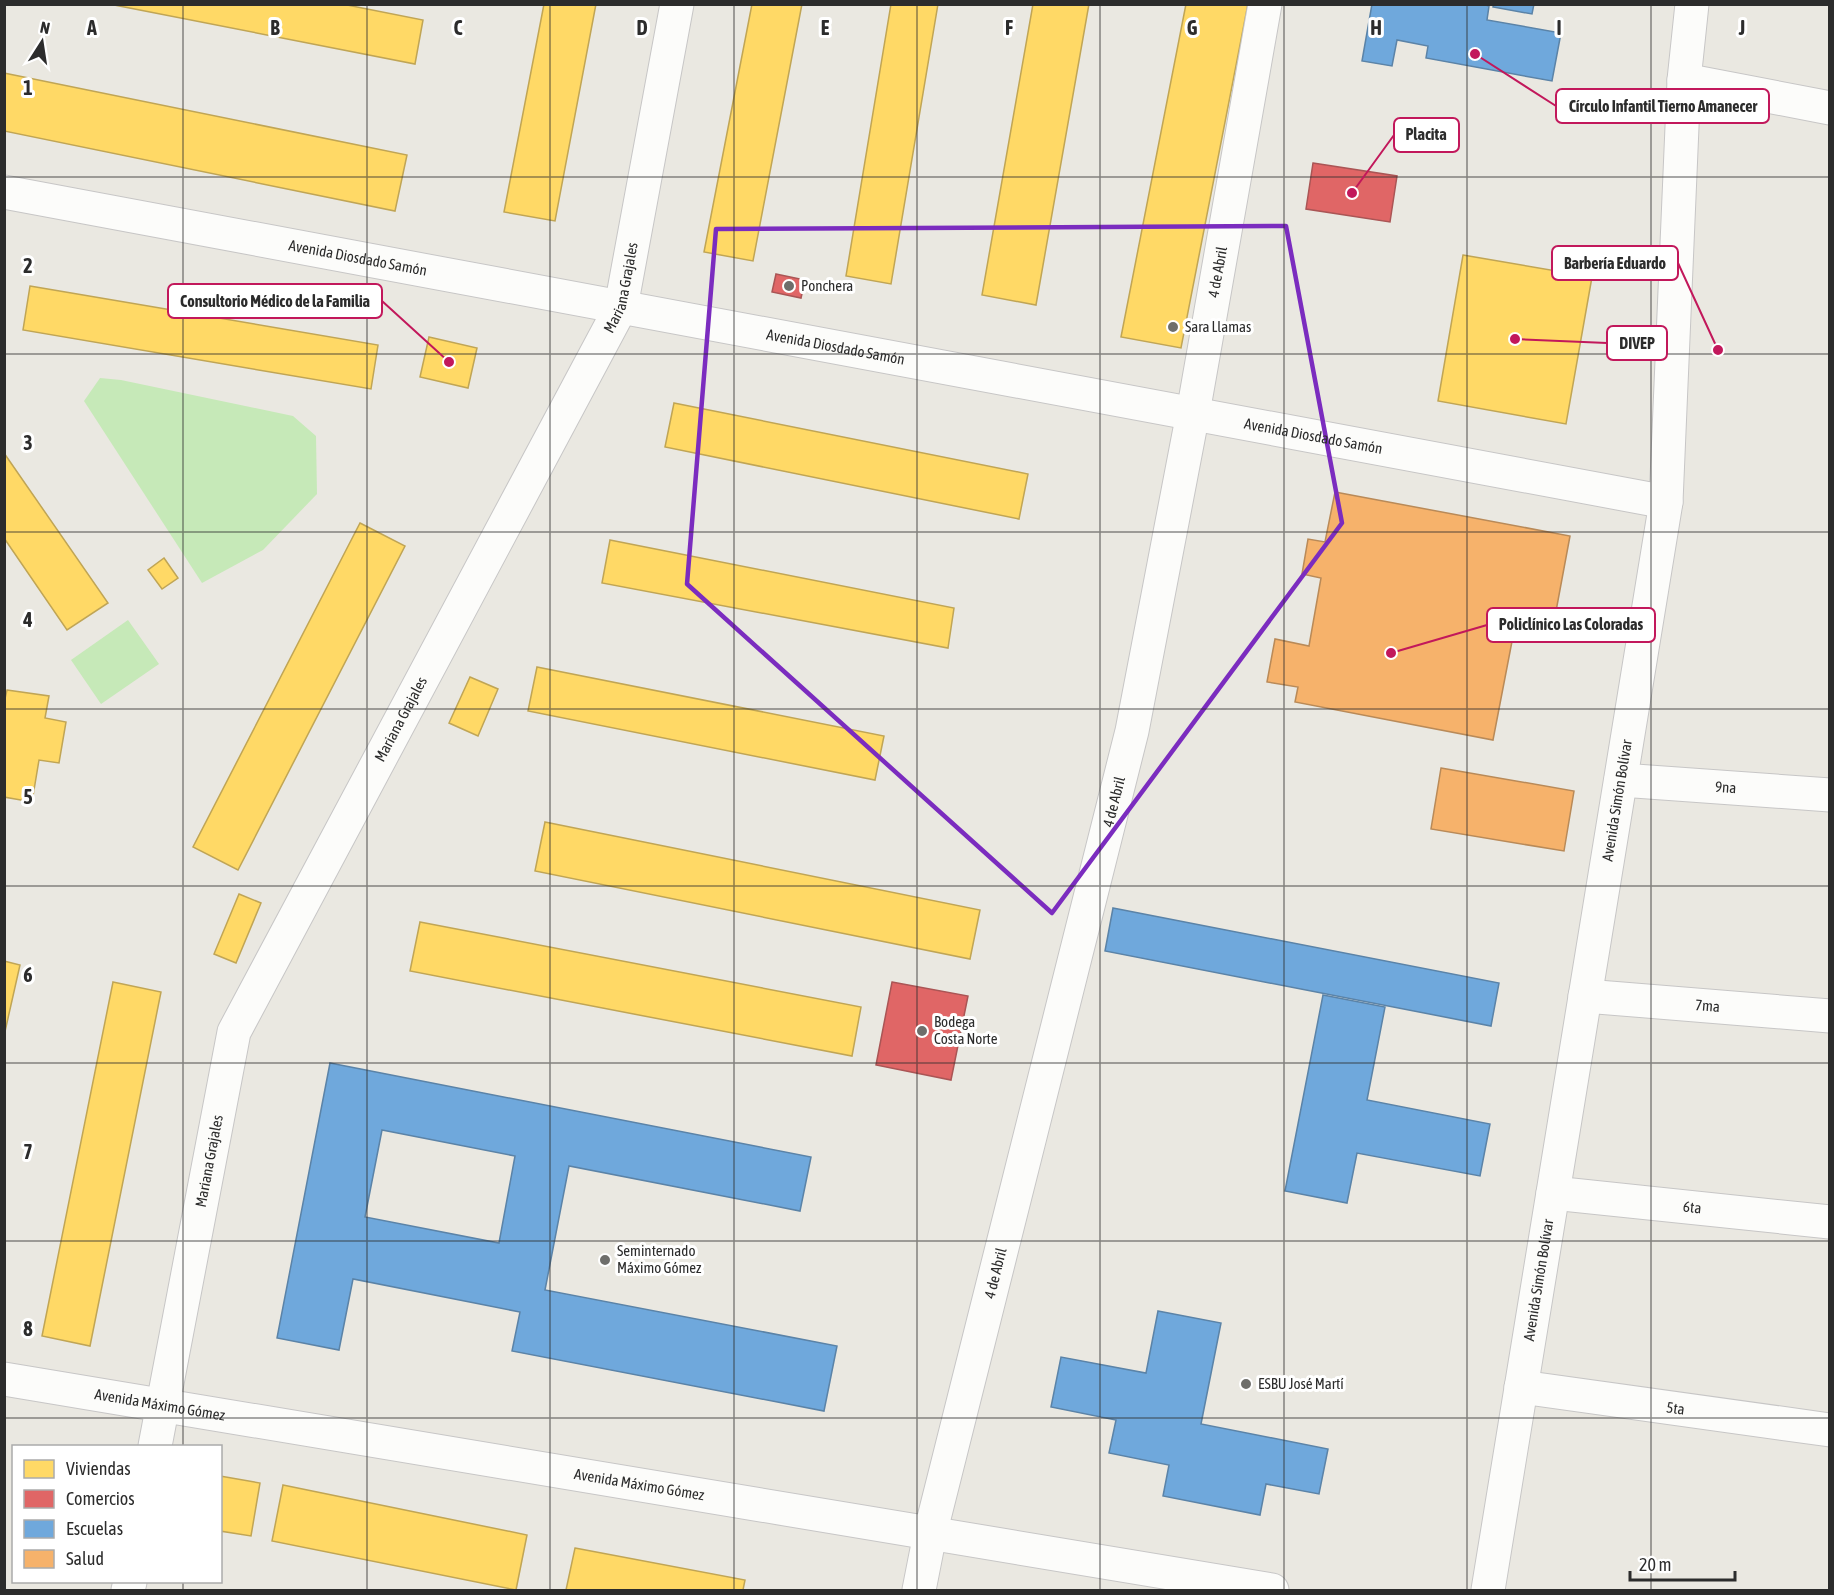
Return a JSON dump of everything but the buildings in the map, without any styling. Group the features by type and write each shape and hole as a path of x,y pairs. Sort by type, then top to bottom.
{"street":[{"name":"Mariana Grajales","path":"155,1445 234,1032 621,307 677,4"},
{"name":"4 de Abril","path":"919,1590 930,1534 1132,731 1193,413 1266,4"},
{"name":"Avenida Simón Bolívar","path":"1488,1590 1666,502 1684,80 1692,4"},
{"path":"1684,80 1830,108"},
{"name":"Avenida Diosdado Samón","path":"4,192 1666,502"},
{"name":"9na","path":"1621,780 1830,795"},
{"name":"7ma","path":"1585,996 1830,1016"},
{"name":"6ta","path":"1553,1193 1830,1222"},
{"name":"Avenida Máximo Gómez","path":"4,1379 1272,1590"},
{"name":"5ta","path":"1521,1387 1830,1430"}],"highlighted area":[{"path":"1286,226 1342,523 1052,913 687,584 716,229"}],"green space":[{"path":"100,378 121,380 293,416 316,436 317,494 263,550 202,583 84,401"},
{"path":"128,620 159,664 101,704 71,660"}],"place":[{"name":"Círculo Infantil Tierno Amanecer","path":"1475,54"},
{"name":"Placita","path":"1352,193"},
{"name":"Ponchera","path":"789,286"},
{"name":"Sara Llamas","path":"1173,327"},
{"name":"DIVEP","path":"1515,339"},
{"name":"Barbería Eduardo","path":"1718,350"},
{"name":"Consultorio Médico de la Familia","path":"449,362"},
{"name":"Policlínico Las Coloradas","path":"1391,653"},
{"name":"Bodega Costa Norte","path":"922,1031"},
{"name":"Seminternado Máximo Gómez","path":"605,1260"},
{"name":"ESBU José Martí","path":"1246,1384"}]}
